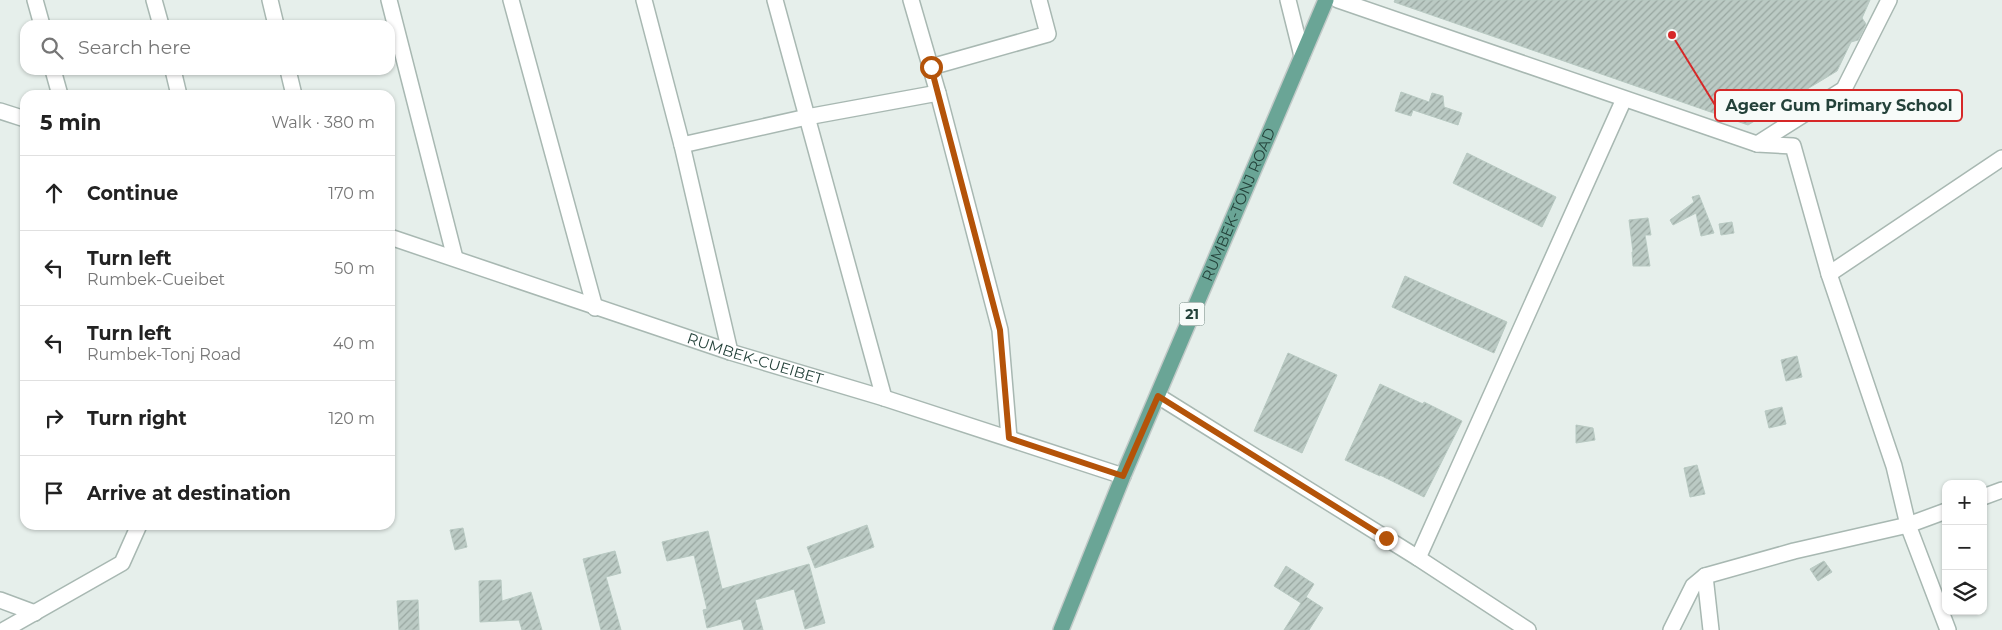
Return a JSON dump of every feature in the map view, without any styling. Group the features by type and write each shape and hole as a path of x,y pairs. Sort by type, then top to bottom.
{"main road":[{"name":"RUMBEK-TONJ ROAD","path":"1062,630 1123,476 1326,0"}],"street":[{"path":"35,0 41,20"},
{"path":"154,0 160,20"},
{"path":"270,0 275,20"},
{"path":"389,0 394,20"},
{"path":"511,0 595,308"},
{"path":"644,0 682,144 730,352"},
{"path":"775,0 884,398"},
{"path":"911,0 931,67 1000,330 1009,438"},
{"path":"931,67 1048,34 1039,0"},
{"path":"1288,0 1302,56"},
{"path":"1338,0 1757,144 1793,146 1829,274 1894,466 1908,525 1948,630"},
{"path":"1757,144 1844,89 1889,0"},
{"path":"395,23 455,258"},
{"path":"54,75 59,90"},
{"path":"174,75 178,90"},
{"path":"289,75 293,90"},
{"path":"682,144 807,117 938,93"},
{"path":"1418,558 1624,99"},
{"path":"0,111 20,117"},
{"path":"1829,274 2002,158"},
{"name":"RUMBEK-CUEIBET","path":"395,239 595,308 730,352 884,398 1123,476"},
{"path":"1158,396 1418,558 1528,630"},
{"path":"1987,496 2002,490"},
{"path":"1671,630 1693,586 1705,576 1794,551 1908,525 1942,512"},
{"path":"4,630 122,564 137,530"},
{"path":"1705,576 1711,630"},
{"path":"0,600 35,612"}],"building":[{"path":"1395,0 1870,0 1862,18 1866,24 1858,40 1851,42 1837,71 1748,125 1394,2"},
{"path":"1401,92 1429,102 1432,93 1443,96 1444,107 1462,113 1458,125 1413,110 1411,116 1395,111"},
{"path":"1467,153 1556,197 1542,227 1453,183"},
{"path":"1699,195 1714,233 1701,236 1696,213 1673,225 1670,220 1694,202 1692,197"},
{"path":"1648,218 1651,235 1645,235 1650,266 1633,266 1629,220"},
{"path":"1732,222 1734,233 1721,235 1719,224"},
{"path":"1405,276 1507,322 1494,353 1392,307"},
{"path":"1288,353 1337,375 1302,453 1254,431"},
{"path":"1797,356 1802,377 1786,381 1781,360"},
{"path":"1380,384 1423,404 1424,402 1462,421 1424,497 1345,460"},
{"path":"1782,407 1786,424 1769,428 1765,411"},
{"path":"1576,425 1593,428 1595,440 1576,443"},
{"path":"1697,465 1705,494 1690,497 1684,468"},
{"path":"867,525 874,547 815,568 807,547"},
{"path":"463,528 467,547 455,550 450,530"},
{"path":"708,531 722,589 809,564 825,623 805,629 794,589 755,600 763,630 744,630 741,619 707,628 703,610 707,609 694,555 667,561 662,542"},
{"path":"615,551 621,573 606,577 621,630 601,630 583,559"},
{"path":"1824,561 1832,572 1818,581 1810,569"},
{"path":"1286,566 1314,584 1306,597 1323,608 1309,630 1284,630 1301,603 1274,586"},
{"path":"501,580 502,601 531,592 542,630 522,630 519,620 480,622 479,581"},
{"path":"418,600 419,630 399,630 397,601"}],"place":[{"name":"Ageer Gum Primary School","path":"1672,35"}],"route":[{"path":"931,67 1000,330 1009,438 1123,476 1158,396 1386,538"}]}
